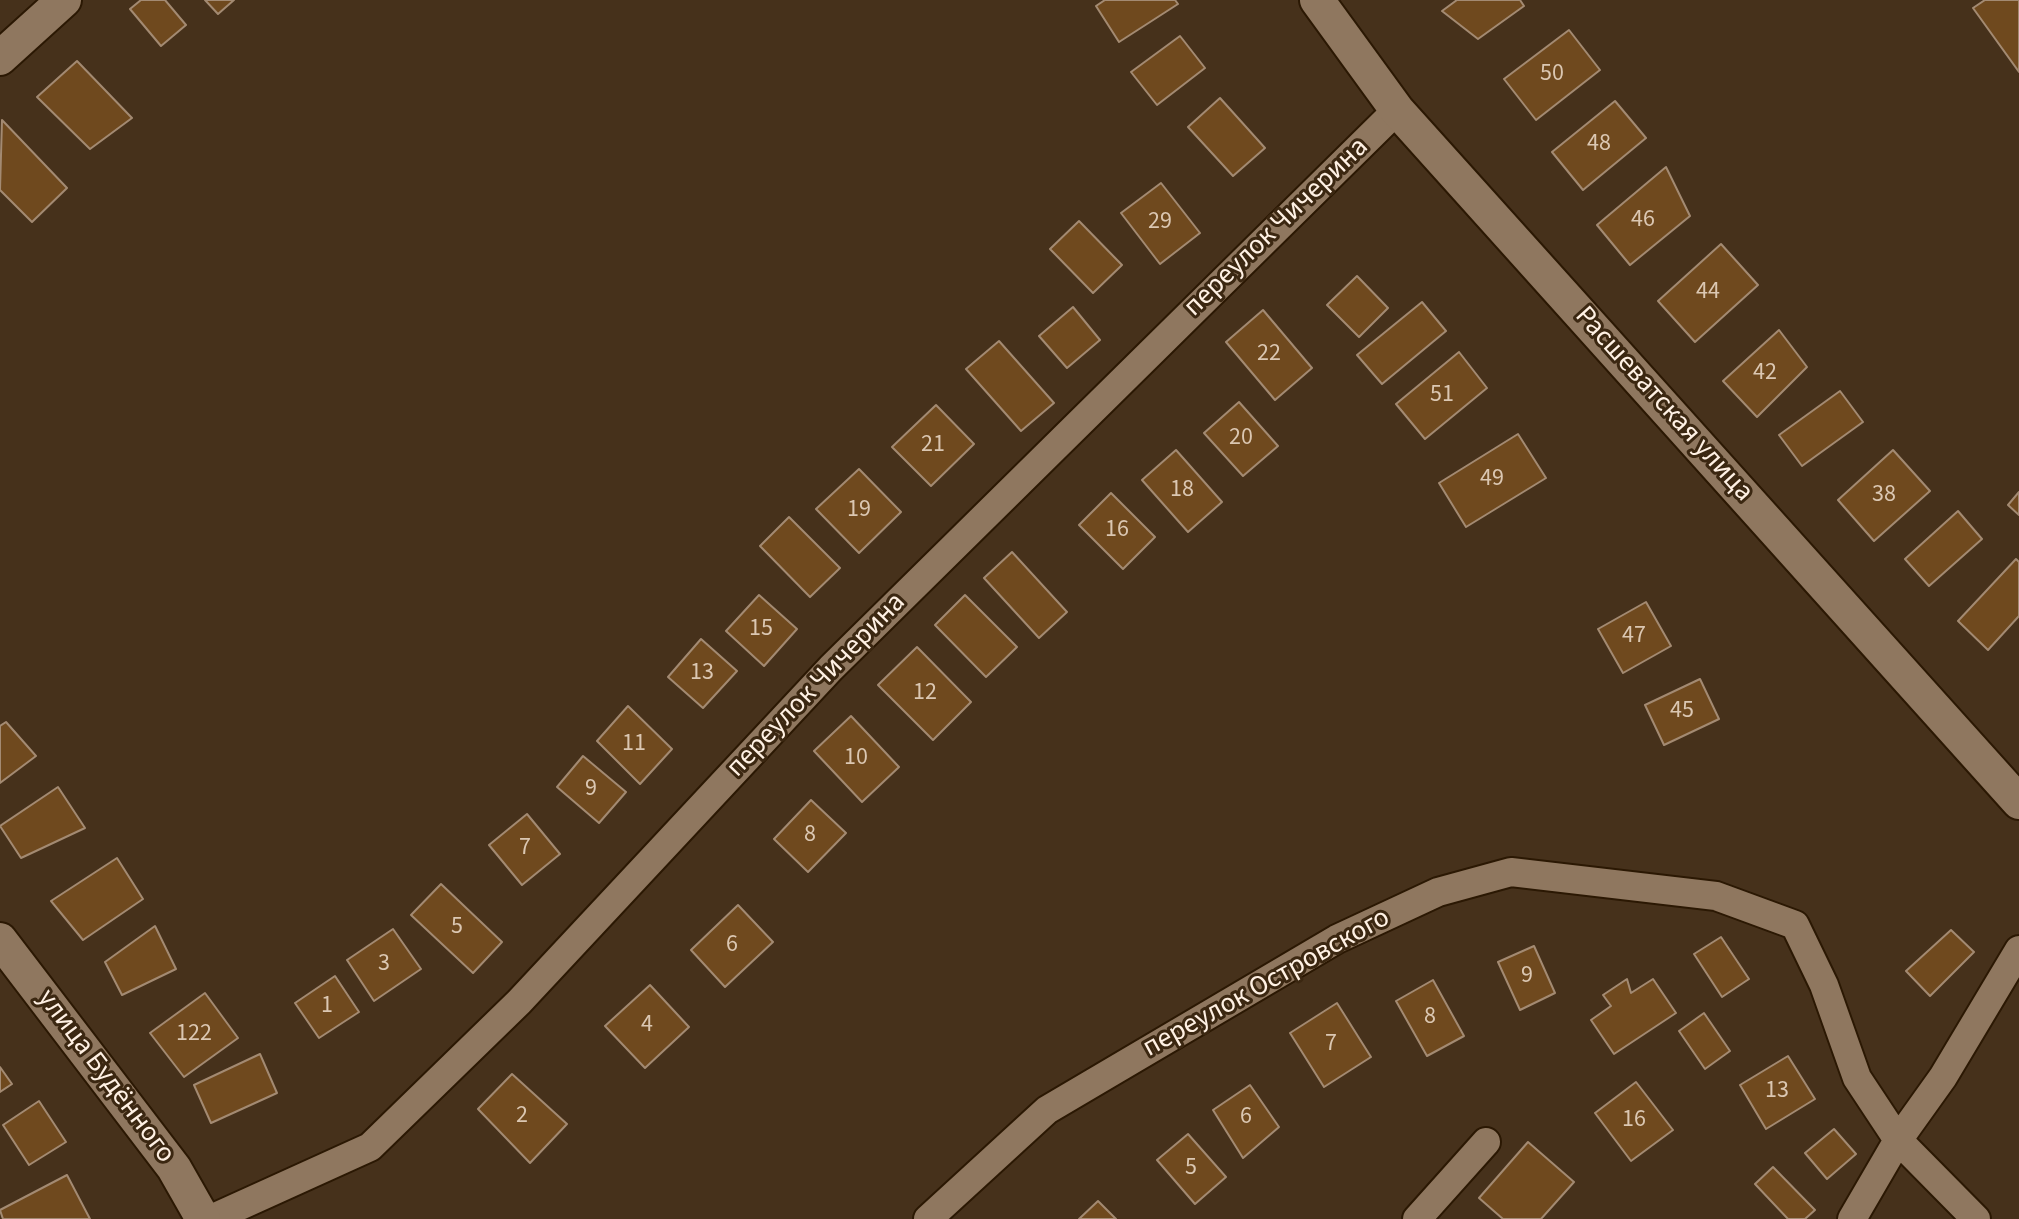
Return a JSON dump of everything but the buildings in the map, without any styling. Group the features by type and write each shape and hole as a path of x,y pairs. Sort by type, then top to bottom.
{"street":[{"path":"0,58 64,0"},
{"name":"Расшеватская улица","path":"1317,0 1397,110 2019,802"},
{"name":"переулок Чичерина","path":"211,1219 370,1147 519,1002 842,657 1397,110"},
{"name":"переулок Островского","path":"928,1219 1047,1110 1337,939 1438,892 1511,872 1716,896 1795,925 1824,985 1857,1078 1898,1140 1976,1219"},
{"name":"улица Будённого","path":"0,940 174,1168 203,1219"},
{"path":"1852,1219 1898,1140 1943,1077 2019,950"},
{"path":"1417,1219 1486,1142"}]}
